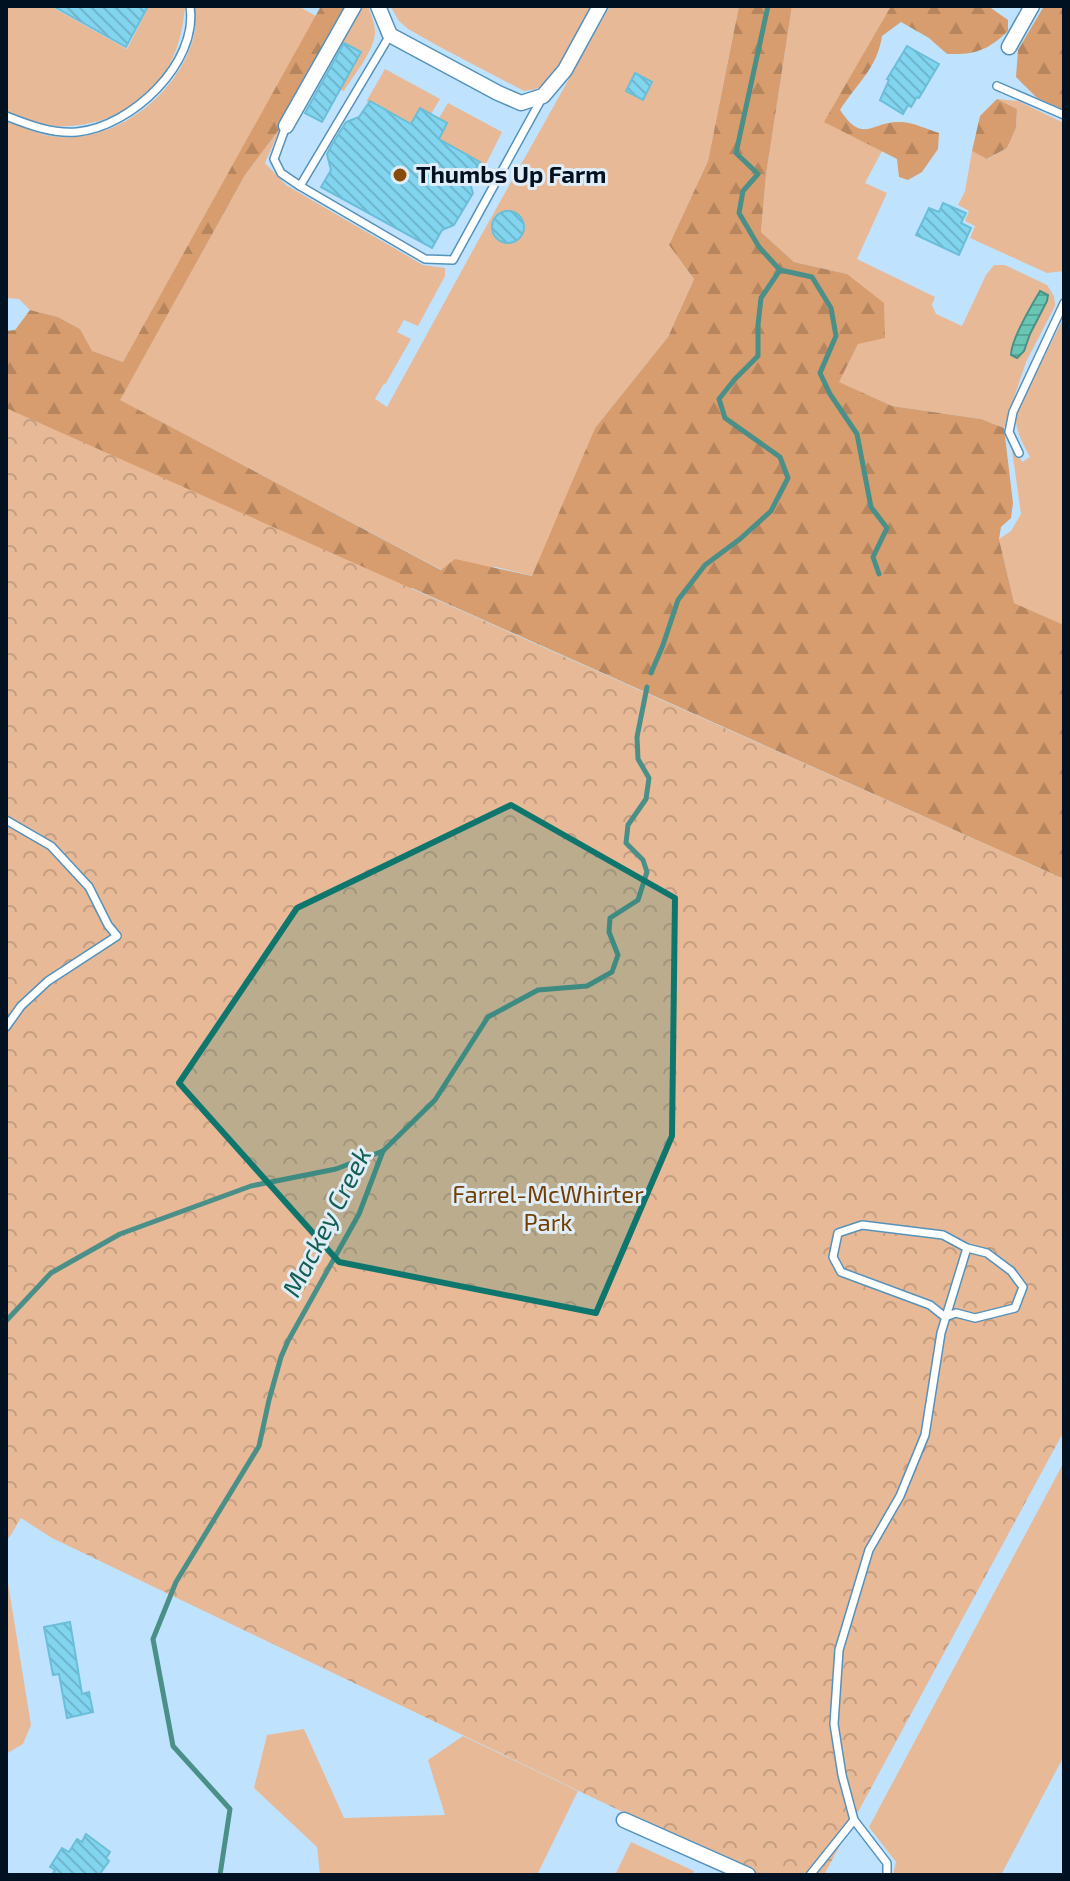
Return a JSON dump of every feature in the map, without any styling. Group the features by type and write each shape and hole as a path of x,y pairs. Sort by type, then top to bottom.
{"street":[{"path":"286,126 354,6"},
{"path":"378,6 390,35 521,103 543,96 565,70 600,6"},
{"path":"1009,47 1032,6"},
{"path":"624,1820 748,1875"}],"lane":[{"path":"6,116 44,130 78,132 111,122 144,103 169,76 182,53 188,35 190,6"},
{"path":"300,186 390,35"},
{"path":"997,86 1064,115"},
{"path":"286,126 274,159 281,173 425,259 453,260 543,96"},
{"path":"1019,453 1009,432 1013,412 1064,303"},
{"path":"6,820 51,846 89,887 117,936 48,981 21,1006 6,1027"},
{"path":"862,1225 943,1235 967,1248 987,1253 1011,1271 1023,1287 1015,1308 975,1318 956,1313 945,1317 930,1305 841,1272 833,1257 838,1233 862,1225"},
{"path":"887,1875 887,1863 854,1820 842,1775 834,1724 839,1650 869,1550 900,1496 925,1435 945,1317 967,1248"},
{"path":"810,1875 854,1820"}],"highlighted area":[{"path":"511,805 675,898 672,1136 596,1313 339,1262 179,1083 297,908"}],"green space":[{"path":"6,6 50,6 127,49 149,6 185,7 173,56 151,90 114,115 93,123 71,126 48,125 6,111"},
{"path":"194,6 298,6 316,16 123,362 91,351 80,329 58,317 30,310 19,299 6,298 6,119 38,133 59,137 104,131 125,121 163,92 177,73 195,31"},
{"path":"321,6 347,6 281,127 245,175 120,400 441,570 455,559 532,576 595,428 668,337 694,279 669,245 708,161 739,6 792,6 766,175 761,232 794,262 847,274 884,303 885,338 858,344 839,382 892,406 981,419 1004,428 1013,503 1011,518 1001,527 999,539 1014,603 1064,625 1064,879 412,588 233,696 6,802 6,331 15,330 30,310 58,317 80,329 92,351 123,362"},
{"path":"357,6 368,6 374,25 374,39 368,55 344,91 340,90 360,53 342,42 303,112 299,110"},
{"path":"390,6 593,6 571,49 550,79 542,86 524,91 408,29"},
{"path":"610,6 739,6 708,161 669,245 694,279 668,337 595,428 533,576 496,567 442,570 119,400 245,175 281,127 265,163 286,185 423,265 445,268 445,276 418,326 404,320 397,332 411,339 375,399 387,407"},
{"path":"792,6 891,6 825,122 882,151 865,183 887,193 857,259 935,297 932,305 936,314 962,326 986,275 994,265 1005,265 1047,285 1054,296 1055,306 1026,362 1004,428 981,419 892,406 838,382 858,344 847,274 794,262 761,232 766,175"},
{"path":"891,6 988,6 1008,20 1008,31 1001,37 988,47 966,54 947,54 929,38 901,22 882,36 871,67 840,110 848,121 862,129 902,122 939,133 938,149 922,172 908,180 899,177 897,159 824,122"},
{"path":"1044,6 1064,6 1064,110 1037,98 1016,77 1018,50"},
{"path":"385,69 440,99 431,114 420,108 411,124 370,101 366,102"},
{"path":"997,99 1018,101 1064,123 1064,271 1047,273 970,238 975,226 965,221 969,211 958,205 965,191 972,151 988,159 1007,148 1016,128 1017,109"},
{"path":"997,99 1017,109 1016,128 1007,148 987,159 972,151 980,116"},
{"path":"448,103 502,132 484,168 439,139 447,123 439,118"},
{"path":"1064,317 1064,625 1014,604 999,539 1011,531 1021,514 1012,450 1015,449 1022,462 1030,457 1018,431 1016,414"},
{"name":"Farrel-McWhirter Park","path":"6,408 1064,879 1064,1431 824,1875 754,1875 52,1538 21,1518 9,1538 6,1536"},
{"path":"1064,1462 1064,1756 1001,1875 893,1875 896,1862 869,1827"},
{"path":"6,1571 31,1725 23,1744 6,1754"},
{"path":"304,1729 344,1818 445,1815 428,1760 463,1736 578,1791 537,1875 320,1875 317,1847 254,1788 267,1735"},
{"path":"631,1842 694,1871 693,1875 615,1875"}],"shaded area":[{"path":"1040,291 1048,295 1047,301 1024,351 1017,358 1011,355 1014,340"}],"building":[{"path":"53,6 148,6 126,47"},
{"path":"344,43 361,52 322,122 305,113"},
{"path":"907,46 939,64 919,98 911,107 908,105 903,114 880,100 887,79"},
{"path":"635,73 652,82 643,100 626,91"},
{"name":"Thumbs Up Farm","path":"370,101 411,124 420,108 447,123 439,139 480,162 469,180 473,193 454,225 442,230 432,248 321,187 331,170 327,154 331,146 346,122 359,117"},
{"path":"943,203 966,213 961,223 971,228 959,255 916,235 929,208 939,212"},
{"path":"508,211 520,215 524,227 520,239 508,243 496,239 492,227 496,215"},
{"path":"70,1622 82,1694 89,1692 93,1712 67,1718 59,1674 53,1675 44,1627"},
{"path":"86,1834 110,1852 106,1858 109,1861 99,1875 52,1875 55,1870 50,1867 62,1848 69,1852 77,1839 82,1842"}],"waterway":[{"name":"Mackey Creek","path":"651,673 678,600 705,565 771,511 788,478 780,457 725,418 719,399 758,356 761,298 780,270 759,247 739,213 743,191 758,174 736,153 768,6"},
{"path":"780,270 812,277 831,308 836,336 820,373 857,434 871,507 887,528 873,557 879,574"},
{"name":"Mackey Creek","path":"220,1875 230,1809 173,1746 153,1639 176,1582 259,1446 281,1357 359,1214 383,1151 435,1100 488,1017 538,990 587,986 612,972 618,955 609,932 610,918 638,900 647,872 643,860 626,843 628,825 646,799 649,778 638,759 637,737 647,687"},
{"path":"6,1321 51,1273 120,1234 251,1186 336,1169 383,1151"}],"place":[{"name":"Thumbs Up Farm","path":"400,175"}]}
